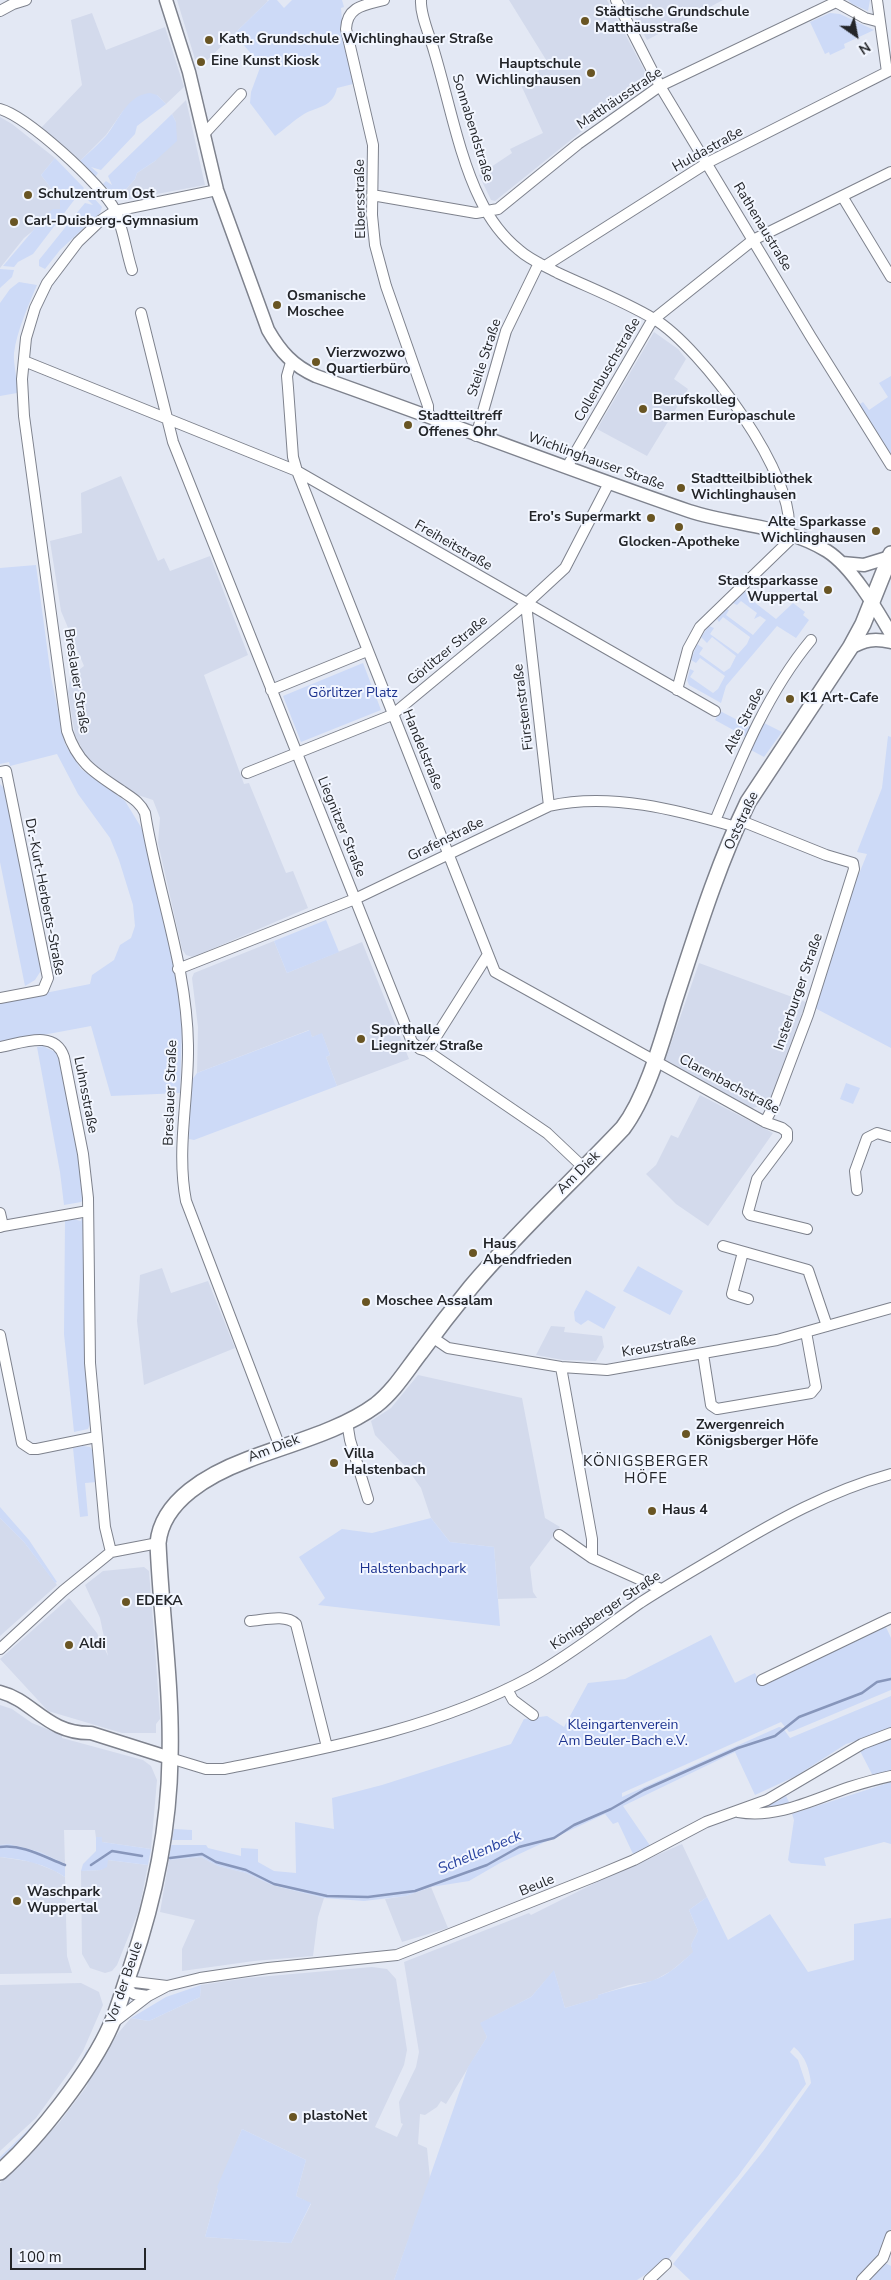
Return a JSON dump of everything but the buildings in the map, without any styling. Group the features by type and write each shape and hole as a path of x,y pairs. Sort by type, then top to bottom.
{"main road":[{"name":"Oststraße","path":"654,1060 738,824 748,802 850,648 863,624 881,611 890,556"},
{"name":"Am Diek","path":"170,1758 169,1674 158,1543 162,1523 166,1515 176,1503 191,1491 236,1464 347,1422 362,1414 386,1396 498,1256 628,1123 654,1060"},
{"name":"Vor der Beule","path":"0,2172 20,2153 70,2092 98,2050 111,2026 147,1920 156,1883 163,1842 170,1758"}],"street":[{"path":"0,11 12,4 26,0"},
{"name":"Wichlinghauser Straße","path":"166,0 189,72 217,190 263,319 274,340 291,362 316,376 476,436 566,466 692,512 791,535 827,551 842,563 881,611 891,634"},
{"name":"Elbersstraße","path":"384,0 352,10 346,19 346,29 373,145 372,195 375,245 428,406 428,417"},
{"name":"Sonnabendstraße","path":"421,0 471,180 487,211 504,235 519,251 542,265 654,319 704,366 726,393 766,454 777,476 790,516 791,535"},
{"name":"Rathenaustraße","path":"616,0 660,86 891,465"},
{"path":"877,0 889,71"},
{"path":"836,1 866,18 880,22"},
{"name":"Matthäusstraße","path":"487,211 498,209 578,144 660,86 836,1"},
{"name":"Huldastraße","path":"542,265 708,163 889,71"},
{"path":"204,134 241,94"},
{"path":"0,109 14,115 58,150 94,184 115,211 132,270"},
{"name":"Collenbuschstraße","path":"566,466 654,319 753,240 891,172"},
{"name":"Breslauer Straße","path":"217,190 115,211 100,221 78,242 47,283 35,308 26,338 22,379 25,424 67,731 72,746 84,764 137,802 145,813 178,969 188,1045 182,1148 182,1180 186,1201 280,1447"},
{"path":"372,195 476,212 487,211"},
{"path":"842,196 891,277"},
{"name":"Steile Straße","path":"476,436 506,331 542,265"},
{"path":"141,313 169,421"},
{"name":"Freiheitstraße","path":"24,361 297,471 715,711"},
{"name":"Handelstraße","path":"291,362 287,376 293,457 297,471 392,715 449,854 487,956 495,972 654,1060"},
{"name":"Liegnitzer Straße","path":"169,421 173,442 412,1042 547,1133 584,1168"},
{"name":"Görlitzer Straße","path":"247,773 392,715 526,604 565,568 610,482"},
{"path":"677,690 688,649 700,627 791,535"},
{"path":"842,563 864,564 890,556"},
{"name":"Fürstenstraße","path":"526,604 549,806"},
{"path":"850,648 865,640 876,638 891,642"},
{"name":"Alte Straße","path":"715,821 755,727 775,691 811,640"},
{"path":"271,690 367,651"},
{"name":"Dr.-Kurt-Herberts-Straße","path":"0,772 6,772 48,978 43,990 0,998"},
{"name":"Grafenstraße","path":"178,969 355,899 549,806 574,802 669,808 715,821 738,824 853,863 854,869"},
{"name":"Insterburger Straße","path":"765,1122 774,1105 808,1015 854,869"},
{"path":"427,1051 487,956"},
{"name":"Luhnsstraße","path":"0,1047 36,1040 49,1040 60,1047 64,1058 82,1154 88,1211 90,1363 105,1527 111,1552"},
{"name":"Clarenbachstraße","path":"654,1060 765,1122 782,1128 788,1136 757,1179 748,1214 807,1229"},
{"path":"857,1190 855,1171 867,1138 877,1133 891,1137"},
{"path":"0,1213 1,1227 88,1211"},
{"path":"723,1246 808,1270 827,1326"},
{"path":"743,1252 732,1294 748,1299"},
{"name":"Kreuzstraße","path":"432,1337 448,1348 561,1368 607,1370 703,1354 806,1332 891,1308"},
{"path":"703,1354 711,1405 717,1409 811,1393 816,1386 806,1332"},
{"path":"0,1335 22,1443 31,1449 37,1449 96,1438"},
{"path":"561,1368 592,1539 592,1558"},
{"path":"347,1422 350,1440 368,1499"},
{"name":"Königsberger Straße","path":"170,1758 214,1770 327,1747 413,1724 507,1689 553,1664 662,1590 805,1505 846,1487 891,1474"},
{"path":"559,1535 592,1558 662,1590"},
{"path":"0,1649 67,1588 111,1552 158,1543"},
{"path":"250,1621 283,1618 291,1619 296,1624 327,1747"},
{"path":"762,1680 891,1618"},
{"path":"507,1689 513,1700 533,1715"},
{"path":"0,1692 12,1697 52,1724 82,1733 91,1733 170,1758"},
{"name":"Beule","path":"111,2026 148,1996 181,1981 268,1968 396,1955 604,1873 706,1822 737,1812 786,1791 856,1748 891,1733"},
{"path":"737,1812 749,1814 793,1808 850,1787 891,1776"},
{"name":"Beule","path":"124,1987 134,1982 167,1986"},
{"path":"124,1987 134,1994 148,1996"},
{"path":"862,2280 883,2258 891,2236"},
{"path":"649,2280 666,2264"}],"shaded area":[{"name":"Kath. Grundschule Wichlinghauser Straße","path":"177,0 267,0 268,1 198,69"},
{"name":"Hauptschule Wichlinghausen","path":"509,0 607,0 651,83 587,127 495,201 491,200 479,175 512,153 510,149 543,133 521,85 548,63"},
{"path":"625,0 723,0 647,40"},
{"path":"92,13 106,50 165,27 184,87 166,104 157,95 123,111 106,135 80,161 41,128 82,85 71,20"},
{"path":"186,100 205,185 125,200 120,196 135,179 137,173 155,161 176,122 172,114"},
{"name":"Schulzentrum Ost","path":"0,117 12,124 55,158 41,175 60,200 60,209 24,238 0,268"},
{"name":"Berufskolleg Barmen Europaschule","path":"654,332 678,349 686,359 674,379 688,389 647,456 597,429"},
{"path":"121,476 158,561 164,558 170,571 210,556 248,655 204,675 244,784 249,783 286,873 293,871 308,908 193,957 186,955 182,949 158,843 160,818 153,800 138,795 101,771 85,755 75,735 68,692 70,677 84,666 61,611 50,541 82,533 81,493"},
{"path":"274,941 287,973 362,942 409,1059 337,1086 326,1057 330,1055 322,1034 312,1037 309,1030 197,1073 198,1027 192,978 194,973"},
{"path":"699,963 806,1002 770,1104 752,1108 665,1061"},
{"path":"700,1095 773,1133 708,1226 676,1204 646,1174 656,1165 671,1135 678,1138"},
{"path":"162,1268 171,1293 208,1281 235,1348 144,1385 137,1321 140,1275"},
{"path":"551,1326 565,1327 564,1332 602,1336 604,1347 596,1361 563,1360 536,1355"},
{"path":"418,1375 522,1398 545,1518 560,1527 530,1567 533,1592 537,1598 498,1599 494,1547 450,1542 431,1518 421,1488 406,1467 375,1435 371,1421 391,1408"},
{"path":"0,1518 24,1542 57,1585 0,1636"},
{"path":"144,1567 149,1571 155,1647 160,1719 156,1724 156,1733 122,1733 48,1711 0,1659 69,1598 97,1633 108,1656 100,1618 85,1585 103,1571"},
{"path":"0,1705 12,1709 32,1723 62,1735 62,1738 143,1760 151,1766 157,1780 151,1849 102,1842 96,1838 95,1830 64,1830 65,1864 40,1852 9,1844 0,1845"},
{"path":"682,1844 707,1897 689,1910 698,1931 691,1945 694,1952 671,1971 653,1981 629,1985 598,1995 599,1998 565,2008 554,1971 531,1997 481,2023 487,2037 446,2104 441,2101 437,2107 425,2115 420,2114 418,2144 427,2148 430,2179 394,2280 0,2280 0,2183 59,2123 87,2086 90,2076 119,2032 131,2018 149,2021 200,1997 201,1985 247,1978 372,1967 387,1969 396,1979 407,2050 404,2065 375,2127 397,2137 403,2124 401,2123 399,2102 416,2067 419,2052 404,1962 529,1913 531,1915 603,1879","holes":["242,2129 306,2160 296,2196 311,2204 291,2243 205,2237 218,2189"]},
{"path":"0,1857 33,1862 65,1877 67,1956 72,1973 0,1974"},
{"path":"201,1857 218,1866 246,1873 272,1885 324,1898 318,1917 313,1956 254,1961 182,1971 182,1949 195,1920 160,1912 169,1860"},
{"path":"108,1860 148,1865 139,1910 117,1965 112,1971 105,1973 90,1968 82,1954 81,1871 101,1870"},
{"path":"431,1887 448,1928 402,1942 385,1899 406,1896"},
{"path":"81,1983 99,1992 103,2005 83,2051 36,2118 0,2151 0,1985"}],"green space":[{"path":"269,0 277,0 284,8 292,0 342,0 344,7 341,8 344,42 353,84 337,88 329,102 304,114 275,136 250,103 251,92 261,65 234,34"},
{"path":"848,0 870,0 868,11 852,4"},
{"path":"830,13 840,14 874,30 844,44 845,48 830,55 829,52 825,54 810,22"},
{"path":"150,93 157,95 166,104 137,126 135,134 101,170 91,167 98,173 95,177 80,161 106,136 129,103 135,98"},
{"path":"172,114 176,122 177,141 155,161 137,173 135,179 120,196 114,190 111,192 103,184 106,181 112,185 108,176"},
{"path":"55,158 84,188 81,192 74,188 78,195 33,254 18,262 14,267 3,266 47,214 53,209 60,209 60,200 41,175"},
{"path":"92,196 102,207 100,213 60,250 45,269 39,266 39,260 85,203 93,205 88,200"},
{"path":"0,269 14,270 12,277 0,288"},
{"path":"19,282 37,285 15,345 17,393 0,396 0,303 10,289"},
{"path":"891,376 891,459 857,406 863,402 869,410 888,397 879,383"},
{"path":"36,565 51,677 65,744 81,769 125,801 144,832 177,982 182,1029 180,1093 111,1096 91,1026 0,1043 0,1002 90,984 92,975 114,960 120,945 131,938 135,926 133,905 110,838 78,794 57,754 10,766 9,762 0,764 0,568"},
{"path":"747,589 752,593 749,598 776,619 793,603 805,612 803,615 809,620 796,638 777,626 726,686 721,703 689,685 687,680 690,669 694,671 690,677 713,693 718,689 725,676 700,658 696,663 691,660 697,644 703,648 699,654 724,672 730,668 736,656 712,637 707,643 701,637 709,626 714,628 710,634 738,654 747,644 750,637 723,617 719,622 717,619 727,609 729,610 726,615 753,635 766,620 760,616 754,619 757,613 741,601 737,605 733,603"},
{"name":"Görlitzer Platz","path":"363,663 381,710 301,742 283,696"},
{"path":"720,711 751,727 746,737 715,720"},
{"path":"762,722 782,732 764,757 749,749"},
{"path":"888,736 891,737 891,1048 813,1007 856,873 859,874 867,854 857,852 882,788"},
{"path":"0,784 8,792 42,969 35,980 25,986 0,862"},
{"path":"326,920 339,952 287,973 274,941"},
{"path":"310,1030 312,1037 322,1033 330,1055 326,1057 337,1086 194,1140 189,1139 191,1088 192,1080 197,1073"},
{"path":"43,1046 53,1051 53,1049 60,1058 78,1154 83,1200 81,1202 64,1205 60,1172 37,1047"},
{"path":"846,1083 860,1088 853,1104 840,1099"},
{"path":"81,1218 85,1223 90,1424 88,1429 74,1432 64,1334 65,1221 73,1219 81,1221"},
{"path":"638,1266 683,1291 670,1315 623,1291"},
{"path":"586,1290 616,1307 604,1329 588,1320 581,1325 575,1321 574,1312"},
{"path":"90,1447 94,1452 97,1482 85,1483 88,1516 80,1517 73,1448"},
{"path":"0,1507 29,1540 57,1582 55,1583 24,1542 0,1518"},
{"name":"Halstenbachpark","path":"431,1518 450,1542 494,1547 500,1626 318,1605 325,1598 299,1557 342,1529 372,1533"},
{"name":"Kleingartenverein Am Beuler-Bach e.V.","path":"886,1627 891,1638 891,1690 793,1731 789,1732 781,1722 622,1793 622,1797 779,1727 783,1728 790,1738 891,1696 891,1729 846,1744 796,1776 755,1795 735,1752 623,1806 651,1847 634,1856 618,1822 613,1824 605,1814 500,1863 469,1881 431,1887 406,1896 364,1901 324,1898 272,1885 246,1873 218,1866 201,1857 169,1860 171,1845 206,1845 208,1848 241,1856 241,1848 258,1849 258,1862 274,1871 296,1873 295,1822 334,1829 332,1798 382,1785 511,1744 524,1719 547,1716 564,1727 588,1683 625,1679 711,1635 735,1683 755,1673 761,1685"},
{"path":"891,1736 891,1775 874,1778 859,1749"},
{"path":"891,1782 891,1844 884,1842 824,1858 826,1866 791,1863 788,1860 794,1820 792,1814"},
{"path":"786,1796 791,1806 743,1813 778,1801"},
{"path":"174,1829 192,1830 192,1840 172,1840"},
{"path":"96,1837 102,1837 102,1842 151,1849 148,1865 108,1860 107,1867 101,1870 81,1871 83,1864 96,1851"},
{"path":"9,1844 40,1852 65,1864 65,1877 58,1872 34,1863 0,1857 0,1845"},
{"path":"707,1897 728,1940 770,1914 808,1972 854,1960 854,1924 891,1918 891,2229 880,2258 858,2280 690,2280 673,2264 764,2150 811,2083 806,2064 794,2047 790,2052 798,2060 806,2084 738,2176 668,2260 637,2280 394,2280 468,2067 487,2037 480,2023 531,1997 554,1970 565,2008 598,1998 598,1995 663,1976 693,1952 691,1945 698,1931 689,1910"},
{"path":"201,1985 200,1997 149,2021 131,2018 166,1997"},
{"path":"87,2049 86,2057 45,2116 0,2165 0,2157 25,2133 60,2093"},
{"path":"242,2129 306,2160 296,2196 311,2203 291,2243 205,2237 217,2187"},
{"path":"883,2262 891,2266 891,2280 865,2280"}],"waterway":[{"name":"Schellenbeck","path":"170,1858 202,1854 216,1862 246,1870 274,1884 327,1896 368,1897 415,1891 487,1865 519,1847 554,1838 574,1825 611,1809 644,1790 738,1748 775,1736 799,1717 862,1693 877,1682 891,1679"},
{"name":"Schellenbeck","path":"0,1847 25,1849 65,1865"},
{"name":"Schellenbeck","path":"91,1865 112,1851 142,1856"}],"place":[{"name":"Städtische Grundschule Matthäusstraße","path":"585,21"},
{"name":"Kath. Grundschule Wichlinghauser Straße","path":"209,40"},
{"name":"Eine Kunst Kiosk","path":"201,62"},
{"name":"Hauptschule Wichlinghausen","path":"591,73"},
{"name":"Schulzentrum Ost","path":"28,195"},
{"name":"Carl-Duisberg-Gymnasium","path":"14,222"},
{"name":"Osmanische Moschee","path":"277,305"},
{"name":"Vierzwozwo Quartierbüro","path":"316,362"},
{"name":"Berufskolleg Barmen Europaschule","path":"643,409"},
{"name":"Stadtteiltreff Offenes Ohr","path":"408,425"},
{"name":"Stadtteilbibliothek Wichlinghausen","path":"681,488"},
{"name":"Ero's Supermarkt","path":"651,518"},
{"name":"Glocken-Apotheke","path":"679,527"},
{"name":"Alte Sparkasse Wichlinghausen","path":"876,531"},
{"name":"Stadtsparkasse Wuppertal","path":"828,590"},
{"name":"K1 Art-Cafe","path":"790,699"},
{"name":"Sporthalle Liegnitzer Straße","path":"361,1039"},
{"name":"Haus Abendfrieden","path":"473,1253"},
{"name":"Moschee Assalam","path":"366,1302"},
{"name":"Zwergenreich Königsberger Höfe","path":"686,1434"},
{"name":"Villa Halstenbach","path":"334,1463"},
{"name":"Haus 4","path":"652,1511"},
{"name":"EDEKA","path":"126,1602"},
{"name":"Aldi","path":"69,1645"},
{"name":"Waschpark Wuppertal","path":"17,1901"},
{"name":"plastoNet","path":"293,2117"}],"district":[{"name":"KÖNIGSBERGER HÖFE","path":"646,1470"}]}
